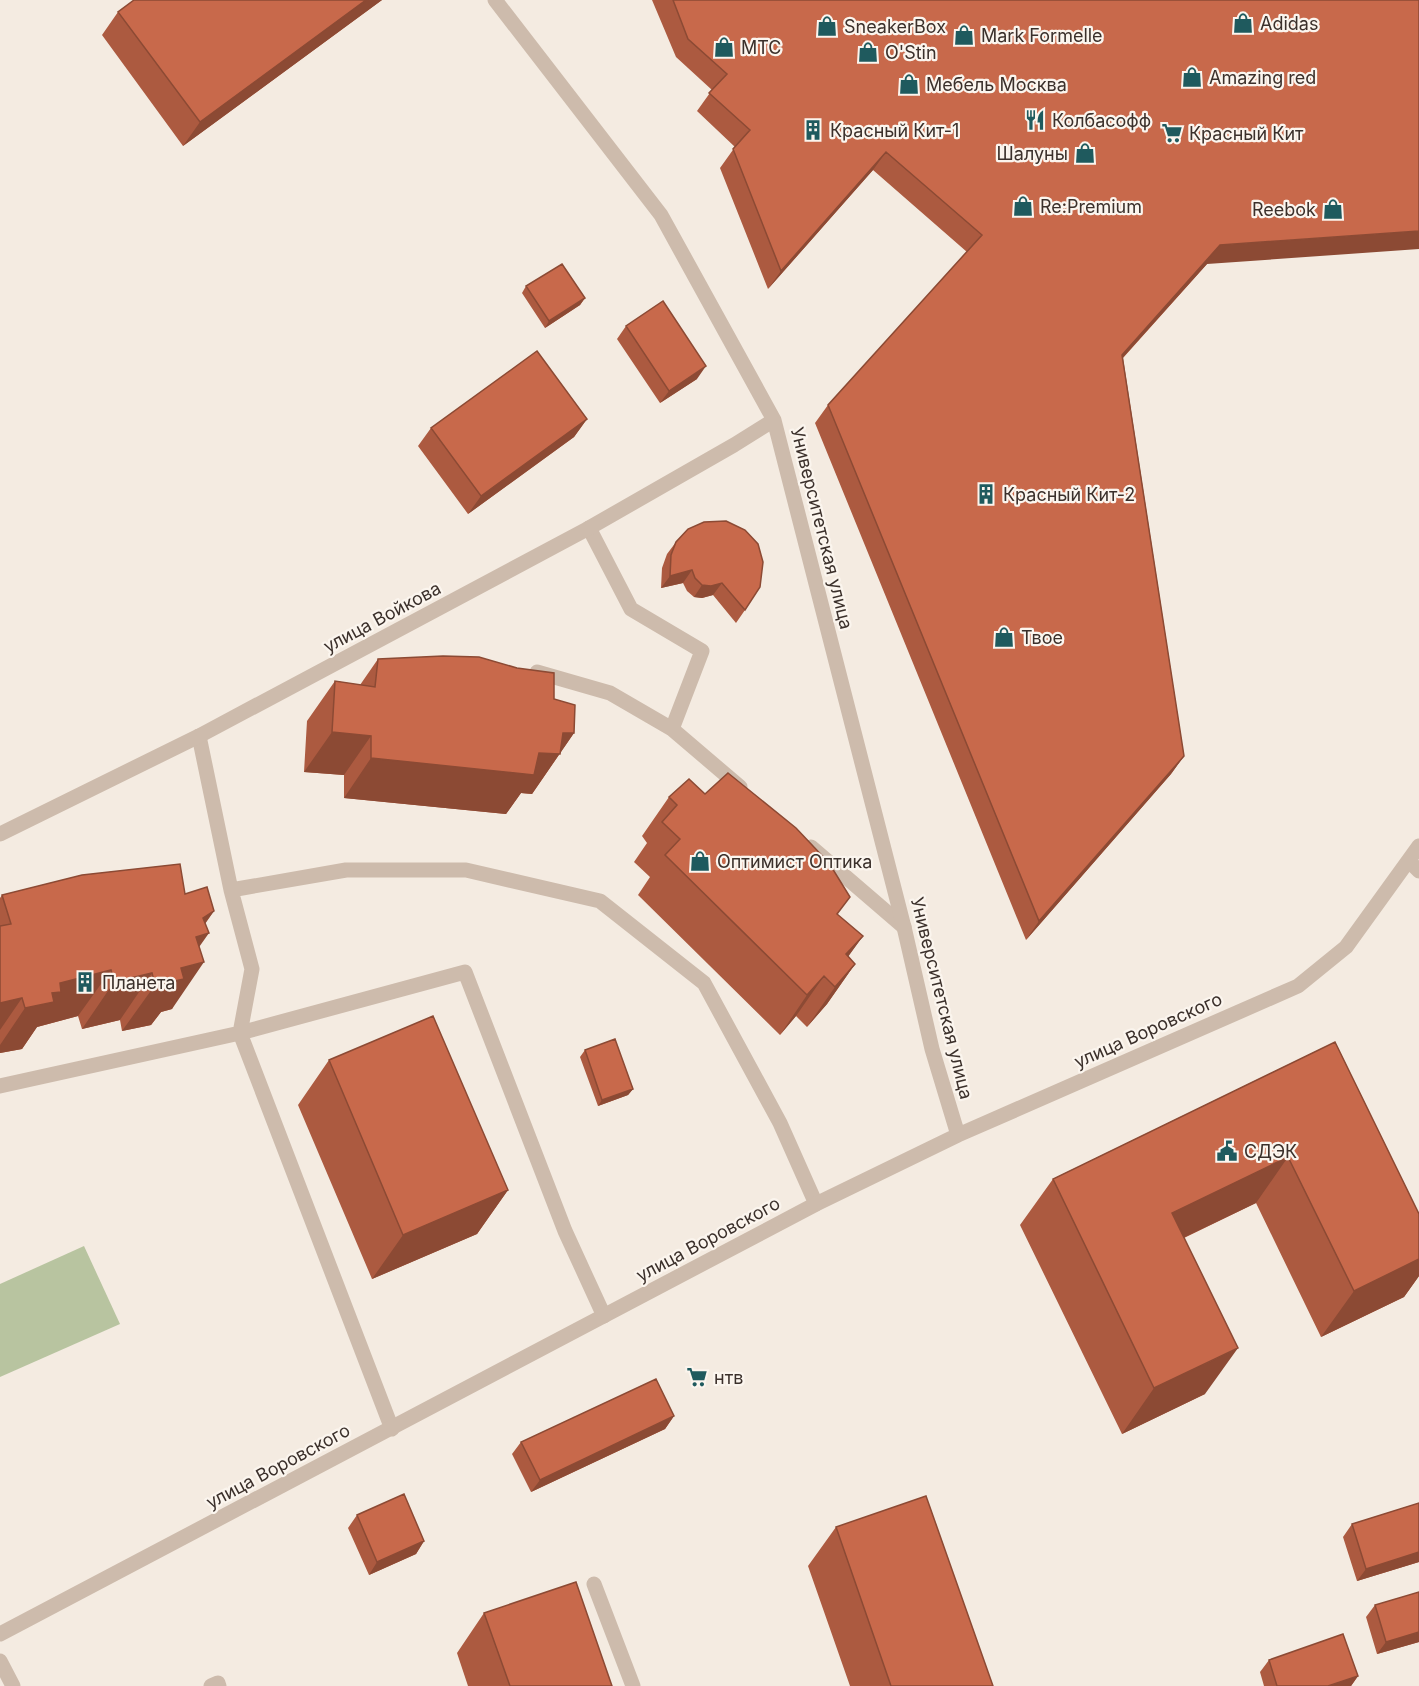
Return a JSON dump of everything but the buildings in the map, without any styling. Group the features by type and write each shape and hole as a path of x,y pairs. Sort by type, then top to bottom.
{"street":[{"name":"Университетская улица","path":"495,0 661,215 774,420 904,927 932,1049 958,1135"},
{"name":"улица Войкова","path":"0,834 199,736 589,528 774,420"},
{"path":"589,528 631,609 702,651 672,729"},
{"path":"522,670 610,693 672,729 751,796"},
{"path":"199,736 231,890 252,969 240,1033 392,1429"},
{"path":"795,834 904,927"},
{"name":"улица Воровского","path":"0,1634 816,1204 958,1135 1298,986 1346,947 1414,866 1419,846"},
{"path":"231,890 346,870 466,870 600,901 704,982 780,1123 816,1204"},
{"path":"0,1086 240,1033 465,972 565,1231 604,1316"},
{"path":"594,1584 633,1686"},
{"path":"0,1661 13,1686"},
{"path":"211,1686 218,1683 219,1686"}],"green space":[{"path":"84,1246 120,1324 0,1377 0,1284"}],"place":[{"name":"Adidas","path":"1243,23"},
{"name":"SneakerBox","path":"827,26"},
{"name":"Mark Formelle","path":"964,35"},
{"name":"МТС","path":"724,47"},
{"name":"O'Stin","path":"868,52"},
{"name":"Amazing red","path":"1192,77"},
{"name":"Мебель Москва","path":"909,84"},
{"name":"Колбасофф","path":"1035,120"},
{"name":"Красный Кит-1","path":"813,130"},
{"name":"Красный Кит","path":"1172,133"},
{"name":"Шалуны","path":"1085,153"},
{"name":"Re:Premium","path":"1023,206"},
{"name":"Reebok","path":"1333,209"},
{"name":"Красный Кит-2","path":"986,494"},
{"name":"Твое","path":"1004,637"},
{"name":"Оптимист Оптика","path":"700,861"},
{"name":"Планета","path":"85,982"},
{"name":"СДЭК","path":"1227,1151"},
{"name":"нтв","path":"697,1377"}]}
